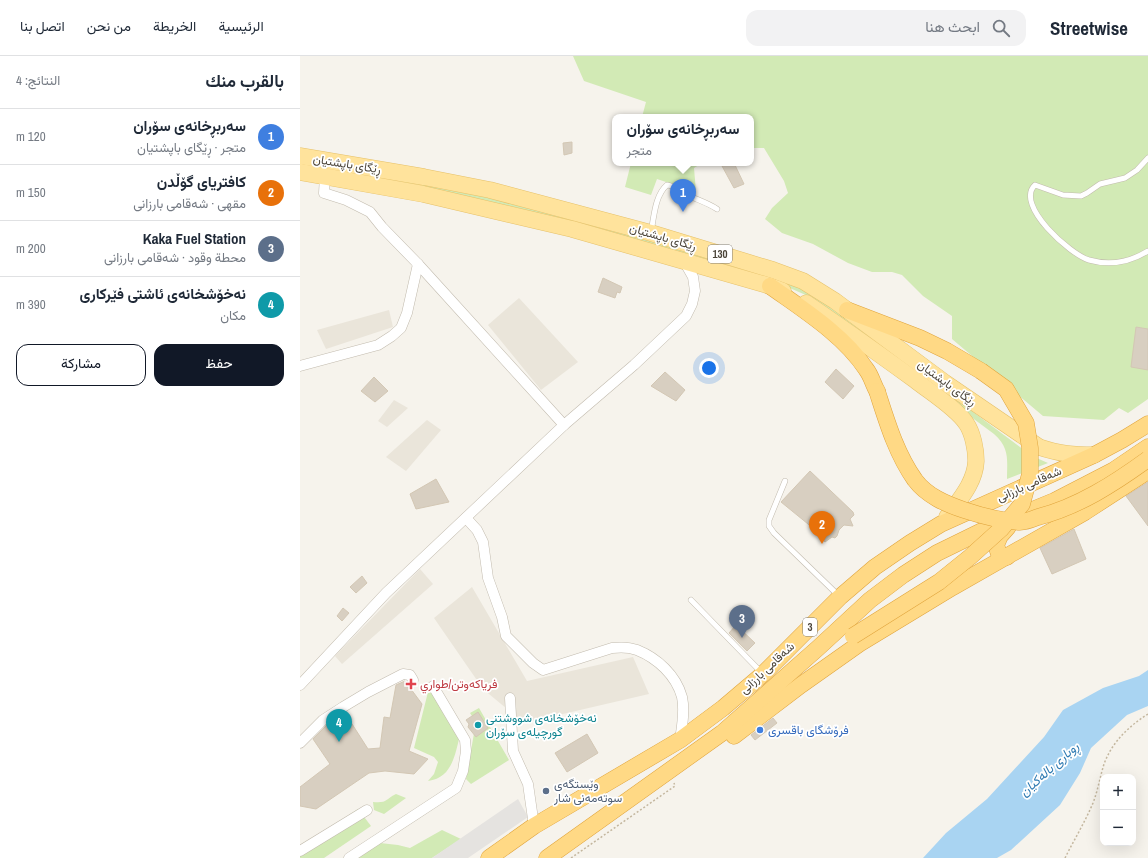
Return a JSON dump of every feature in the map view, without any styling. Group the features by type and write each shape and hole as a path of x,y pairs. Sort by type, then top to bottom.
{"highway":[{"path":"770,286 805,311 847,346 866,369 877,391 896,448 916,481 932,496 958,508 986,517 1022,522 1051,514 1078,502 1103,489 1148,459"},
{"path":"722,733 853,636 939,582 1001,529 1022,504 1030,474 1030,448 1026,423 1006,389 981,371 947,351 920,338 847,310"},
{"name":"شەقامی بارزانی","path":"489,858 505,853 534,826 680,740 723,708 763,674 840,597 875,567 910,543 942,524 1094,455 1148,424"},
{"name":"شەقامی بارزانی","path":"547,858 722,733 870,600 903,575 937,553 984,530 1054,501 1114,470 1148,447"},
{"path":"685,760 699,757 713,751 849,650 981,571 1085,512 1148,471"},
{"path":"981,571 991,560 998,540 1006,529 1031,511"},
{"path":"996,545 999,554 1007,556"}],"main road":[{"name":"ڕێگای باپشتیان","path":"310,167 424,177 490,190 651,233 773,270 803,281 847,310 944,382 1039,447 1062,454 1094,455"},
{"name":"ڕێگای باپشتیان","path":"310,167 572,229 770,286 798,298 844,328 935,395 951,408 966,424 976,453 974,476 968,488 942,524"}],"street":[{"path":"310,167 324,193 346,200 370,212 382,227 418,264 564,425"},
{"path":"300,685 386,593 564,425 634,365 686,316 692,304 695,291 693,277 683,260"},
{"path":"300,366 378,345 392,336 401,328 405,318 418,264"},
{"path":"466,518 477,530 483,542 488,578 502,617 506,636 515,647 543,670 612,648 624,647 636,649 659,662 669,673 677,686 682,698 683,714 680,740"},
{"path":"300,743 323,720 368,692 403,674 410,675 413,680"},
{"path":"349,858 456,788 463,771 466,751 465,740 433,686"},
{"path":"510,698 514,751 528,784 534,826"},
{"path":"300,851 367,810"}],"lane":[{"path":"1148,158 1137,170 1125,178 1100,184 1087,194 1081,196 1063,195 1035,186 1032,188 1031,202 1043,225 1059,240 1087,260 1116,263 1129,260 1148,251"},
{"path":"651,233 659,195 662,189 667,185 673,186 686,194 707,202 717,209"},
{"path":"785,481 769,520 770,526 774,533 840,597"},
{"path":"691,600 763,674"}],"path":[{"path":"1065,858 1087,817 1105,763 1114,745 1124,732 1148,714"},
{"path":"571,858 675,786 671,770"}],"shaded area":[{"path":"519,298 578,362 541,390 488,325"},
{"path":"389,310 393,327 326,349 317,330"},
{"path":"394,400 408,408 387,427 378,421"},
{"path":"427,420 441,430 406,471 386,457"},
{"path":"420,569 433,584 342,664 335,656"},
{"path":"472,587 527,681 633,657 649,694 524,723 483,689 434,618"},
{"path":"518,799 528,817 468,858 432,858"}],"green space":[{"path":"573,56 1148,56 1148,399 1128,413 1119,408 1104,420 1043,416 952,339 952,316 923,296 902,275 892,272 872,272 848,263 813,244 782,233 765,219 772,208 788,193 784,181 764,148 754,148 754,114 643,114 646,102 584,81"},
{"path":"630,166 697,166 694,168 696,192 657,179 651,195 625,187"},
{"path":"323,167 428,183 606,226 792,284 830,305 1032,456 1048,463 1007,479 1007,460 1005,449 1003,444 994,434 808,296 792,289 723,268 321,172"},
{"path":"429,688 460,735 454,758 447,770 436,779 428,781 434,774 438,762 434,757 414,748"},
{"path":"479,708 509,760 471,784 466,779 476,722 470,713"},
{"path":"396,794 406,798 384,814 374,810 373,802 384,801"},
{"path":"358,809 371,826 324,858 300,858 300,850 302,847"},
{"path":"442,830 461,839 432,858 348,858 371,842 410,848"}],"water":[{"name":"ڕوباری بالەکیان","path":"1148,670 1148,706 1127,715 1091,748 1080,773 1060,805 1011,850 997,858 923,858 946,833 987,799 1044,737 1063,710 1103,688 1139,676"}],"building":[{"path":"572,142 572,153 564,155 563,143"},
{"path":"722,166 735,166 744,184 734,188"},
{"path":"603,278 622,287 620,293 617,292 615,298 598,292"},
{"path":"1136,327 1148,329 1148,370 1131,367"},
{"path":"836,369 854,386 843,399 825,382"},
{"path":"665,372 685,390 676,401 651,386"},
{"path":"374,377 388,391 375,402 361,391"},
{"path":"810,471 853,512 854,515 850,519 853,526 844,525 839,530 835,538 832,537 825,542 808,524 781,502"},
{"path":"436,479 449,502 416,509 410,494"},
{"path":"1148,482 1148,526 1126,496"},
{"path":"1074,529 1086,559 1052,574 1040,548"},
{"path":"362,576 367,583 356,593 350,587"},
{"path":"343,608 349,613 342,621 337,616"},
{"path":"736,625 755,643 747,651 729,633"},
{"path":"405,681 422,704 409,751 428,759 414,774 385,771 369,773 316,809 300,806 300,787 330,764 313,739 327,725 345,713 368,749 380,748 384,717 390,718 396,685"},
{"name":"نەخۆشخانەی شووشتنی گورچیلەی سۆران","path":"478,712 488,728 476,737 468,727 469,724 466,720"},
{"path":"773,718 777,723 755,740 751,735"},
{"path":"587,734 598,753 567,772 555,753"}],"place":[{"name":"سەربڕخانەی سۆران","path":"683,212"},
{"name":"کافتریای گۆڵدن","path":"822,544"},
{"name":"Kaka Fuel Station","path":"742,638"},
{"name":"فریاکەوتن/طواري","path":"411,684"},
{"name":"نەخۆشخانەی شووشتنی گورچیلەی سۆران","path":"478,725"},
{"name":"فرۆشگای باقسری","path":"760,730"},
{"name":"نەخۆشخانەی ئاشتی فێرکاری","path":"339,742"},
{"name":"وێستگەی سوتەمەنی شار","path":"546,791"}]}
